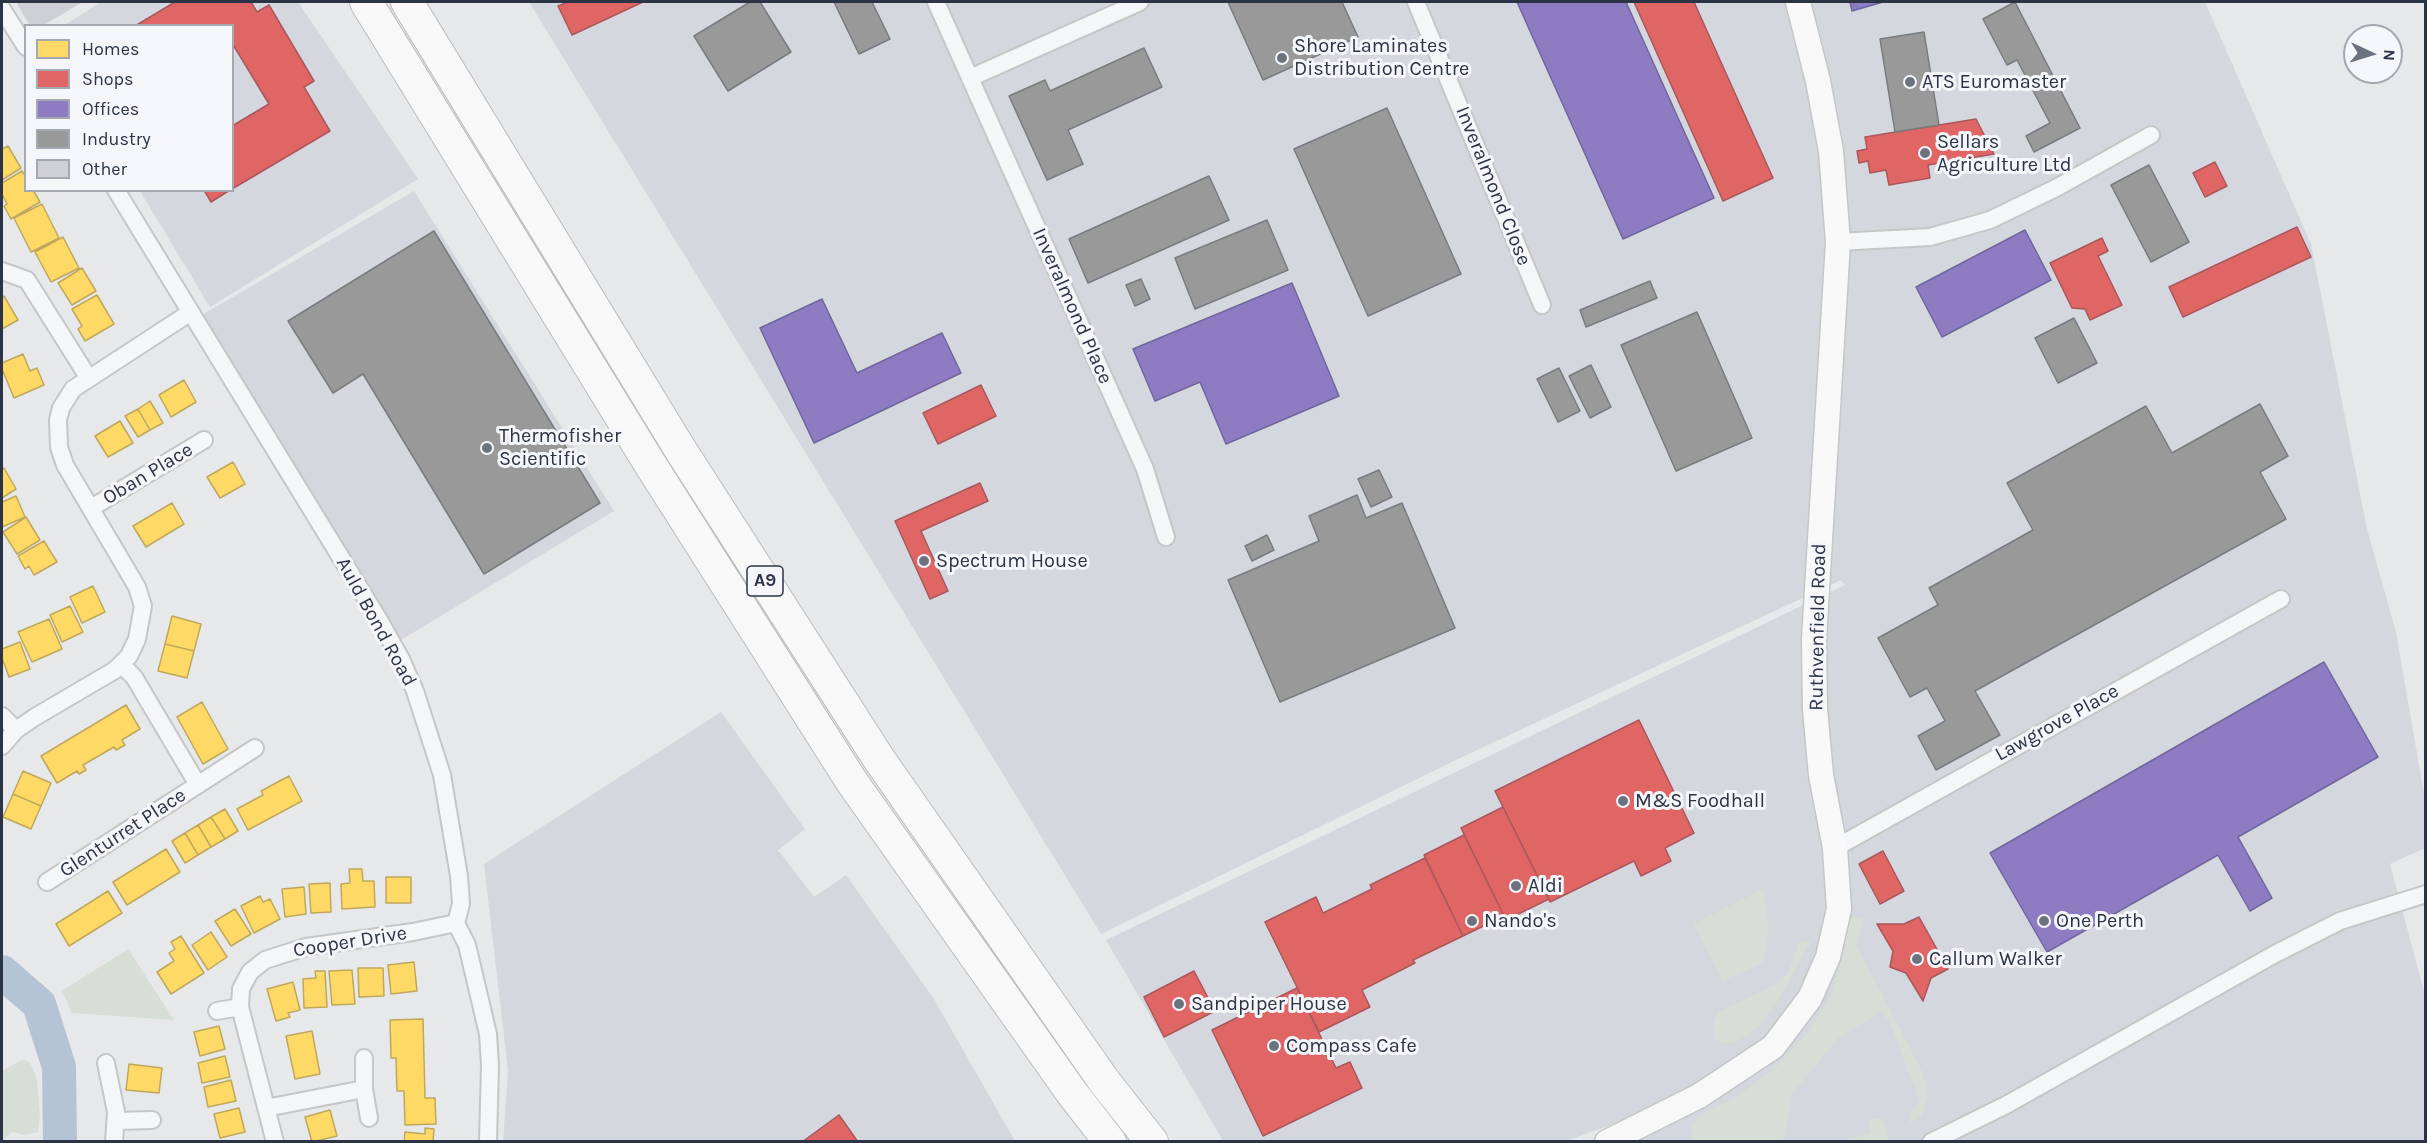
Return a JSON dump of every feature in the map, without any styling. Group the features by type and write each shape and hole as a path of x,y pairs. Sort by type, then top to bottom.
{"highway":[{"name":"A9","path":"366,2 650,464 852,782 1072,1093 1110,1142"},
{"name":"A9","path":"407,2 680,449 879,759 1104,1081 1152,1142"}],"street":[{"name":"Inveralmond Place","path":"936,2 1145,469 1166,537"},
{"path":"970,78 1140,2"},
{"name":"Inveralmond Close","path":"1416,2 1542,305"},
{"name":"Ruthvenfield Road","path":"1607,1142 1699,1096 1773,1047 1809,998 1828,957 1839,909 1835,848 1821,775 1815,709 1814,639 1838,242 1831,151 1818,81 1798,2"},
{"path":"2,9 24,44"},
{"path":"1838,242 1930,237 1990,220 2056,188 2151,135"},
{"name":"Auld Bond Road","path":"117,192 277,451 401,659 429,728 442,775 459,876 461,904 456,923"},
{"path":"2,271 27,280 88,377"},
{"path":"2,746 16,730 35,717 115,670 129,656 137,639 143,606 137,586 65,465 57,436 58,420 64,402 73,389 88,377 191,312"},
{"name":"Oban Place","path":"92,508 204,440"},
{"name":"Lawgrove Place","path":"1835,848 2281,599"},
{"name":"Glenturret Place","path":"121,664 134,677 198,785"},
{"path":"2,716 16,730"},
{"name":"Glenturret Place","path":"47,882 255,748"},
{"path":"1930,1142 2006,1105 2275,954 2340,921 2426,894"},
{"path":"456,923 467,945 488,1034 490,1065 488,1142"},
{"name":"Cooper Drive","path":"275,1142 240,1007 241,989 250,972 265,960 306,947 413,932 456,923"},
{"path":"217,1011 240,1007"},
{"path":"364,1058 364,1089 369,1118"},
{"path":"106,1063 117,1121 114,1142"},
{"path":"266,1108 364,1089"},
{"path":"117,1121 152,1120"}],"shaded area":[{"path":"101,2 298,2 418,179 210,307 141,192 234,192 234,24 66,24"},
{"path":"529,2 2205,2 2311,244 2367,529 2396,632 2425,800 2425,848 2390,864 2425,995 2425,1141 1630,1142 1622,1121 1566,1141 1223,1141 1106,940 1845,585 1841,580 1456,760 1101,934"},
{"path":"414,191 614,511 401,640 202,315"},
{"path":"721,712 805,829 778,850 814,897 846,875 934,999 1015,1141 503,1141 508,1071 484,864"},
{"path":"1763,889 1769,932 1762,963 1723,981 1693,924"},
{"path":"1850,917 1863,919 1856,945 1922,1071 1928,1097 1922,1115 1910,1124 1910,1113 1920,1102 1890,1023 1881,1012 1837,1039 1792,1094 1783,1141 1695,1141 1692,1138 1691,1127 1699,1116 1737,1096 1774,1069 1808,1032 1831,996"},
{"path":"1811,941 1776,1004 1760,1024 1745,1037 1734,1042 1725,1043 1716,1040 1713,1025 1718,1012 1777,984 1787,973 1798,943"},
{"path":"128,949 174,1020 72,1013 62,991"},
{"path":"23,1059 30,1063 37,1079 40,1115 38,1132 24,1135 12,1132 2,1141 2,1071"},
{"path":"1877,1118 1884,1121 1889,1139 1883,1142 1843,1141 1871,1133 1869,1120"}],"building: Homes":[{"path":"8,146 21,168 2,180 2,149"},
{"path":"22,171 24,192 34,192 40,202 11,219 4,206 7,204 2,194 2,183"},
{"path":"42,204 59,238 31,252 14,218"},
{"path":"63,237 79,268 51,282 35,252"},
{"path":"82,268 96,291 72,305 58,283"},
{"path":"97,295 114,324 85,341 78,329 82,326 72,309"},
{"path":"4,296 18,320 2,329 2,298"},
{"path":"23,354 30,371 37,368 44,385 14,398 2,369 2,363"},
{"path":"184,380 196,402 171,417 159,395"},
{"path":"150,401 163,423 150,430 138,409"},
{"path":"138,409 150,430 138,437 125,416"},
{"path":"120,421 133,443 108,457 95,436"},
{"path":"233,462 245,484 220,498 207,477"},
{"path":"4,468 16,489 2,498 2,470"},
{"path":"16,496 25,517 2,527 2,502"},
{"path":"172,503 184,524 146,547 133,526"},
{"path":"26,517 40,540 17,554 3,532"},
{"path":"44,541 57,562 34,575 29,566 25,569 18,556"},
{"path":"93,586 105,612 82,623 70,597"},
{"path":"70,606 83,632 62,642 50,615"},
{"path":"172,616 201,624 194,651 165,644"},
{"path":"49,619 62,649 32,662 18,632"},
{"path":"20,642 30,669 9,677 2,658 2,649"},
{"path":"165,644 194,651 187,678 158,671"},
{"path":"202,702 228,749 203,764 177,717"},
{"path":"126,705 140,729 122,740 125,745 116,750 114,747 83,765 86,770 79,774 77,771 57,783 41,756"},
{"path":"23,771 51,783 41,806 13,794"},
{"path":"289,776 302,801 248,830 237,809 263,795 261,791"},
{"path":"13,794 41,806 31,829 3,817"},
{"path":"225,809 238,831 225,839 211,817"},
{"path":"211,817 225,839 211,847 198,825"},
{"path":"198,825 211,847 198,855 185,833"},
{"path":"185,833 198,855 185,863 172,841"},
{"path":"166,849 180,872 127,905 113,882"},
{"path":"349,869 362,869 363,881 374,881 375,907 342,909 341,884 350,883"},
{"path":"386,877 411,877 411,903 386,903"},
{"path":"330,883 331,912 311,913 309,884"},
{"path":"304,887 306,914 285,917 282,889"},
{"path":"108,891 122,913 69,946 56,924"},
{"path":"260,896 263,902 270,899 280,919 254,933 241,906"},
{"path":"235,909 251,934 231,946 215,921"},
{"path":"211,932 227,957 208,970 192,945"},
{"path":"181,936 204,973 171,994 157,972 174,961 169,953 175,949 171,942"},
{"path":"414,962 417,991 391,994 388,965"},
{"path":"358,968 383,968 384,996 359,997"},
{"path":"352,970 355,1004 332,1005 329,971"},
{"path":"315,971 325,971 327,1007 304,1008 303,979 316,978"},
{"path":"293,982 300,1010 288,1013 290,1017 276,1021 267,989"},
{"path":"423,1019 425,1098 435,1098 436,1124 405,1125 404,1091 397,1091 396,1058 391,1058 390,1020"},
{"path":"219,1026 225,1049 200,1056 194,1032"},
{"path":"312,1031 320,1074 295,1079 286,1036"},
{"path":"225,1056 230,1077 202,1083 198,1063"},
{"path":"129,1064 162,1068 159,1093 126,1090"},
{"path":"231,1080 236,1101 208,1107 204,1087"},
{"path":"239,1108 245,1132 220,1138 214,1114"},
{"path":"330,1110 337,1136 312,1142 305,1117"},
{"path":"425,1128 434,1129 433,1142 404,1142 405,1132 425,1134"}],"building: Shops":[{"path":"175,2 251,2 257,12 269,5 314,81 304,87 330,131 234,188 234,125 269,104 234,46 234,24 138,24"},
{"path":"568,2 643,2 572,35 558,6"},
{"path":"1634,2 1694,2 1773,178 1723,201"},
{"name":"Sellars Agriculture Ltd","path":"1976,119 1994,154 1928,165 1930,178 1889,185 1886,170 1870,173 1868,161 1859,163 1857,151 1867,149 1865,137"},
{"path":"2215,162 2227,186 2205,197 2193,173"},
{"path":"205,192 227,192 211,202"},
{"path":"2297,227 2311,257 2183,317 2169,287"},
{"path":"2102,238 2108,251 2098,256 2122,305 2090,320 2085,309 2072,308 2050,263"},
{"path":"981,385 996,416 938,444 923,413"},
{"name":"Spectrum House","path":"980,483 988,501 921,531 948,591 930,599 895,521"},
{"path":"1639,720 1694,833 1665,848 1671,861 1641,876 1634,861 1550,902 1495,791"},
{"path":"1503,807 1549,899 1506,920 1461,828"},
{"path":"1464,835 1504,916 1463,936 1424,855"},
{"path":"1883,851 1904,891 1880,904 1859,864"},
{"path":"1425,858 1463,936 1413,960 1415,963 1362,990 1370,1007 1319,1032 1265,922 1316,897 1323,913 1372,889 1370,885"},
{"name":"Callum Walker","path":"1919,917 1948,969 1931,978 1923,1001 1906,973 1890,967 1893,951 1877,924 1904,924"},
{"name":"Sandpiper House","path":"1194,971 1215,1011 1164,1037 1144,997"},
{"path":"1297,988 1336,1068 1350,1062 1362,1088 1263,1136 1212,1030"},
{"path":"839,1115 858,1142 802,1142"}],"building: Offices":[{"path":"1517,2 1626,2 1714,198 1623,239"},
{"path":"1850,2 1883,2 1852,11"},
{"path":"2025,230 2051,280 1942,337 1916,287"},
{"path":"1292,283 1339,396 1226,444 1200,382 1155,401 1133,349"},
{"path":"822,299 857,373 942,333 961,373 814,443 760,328"},
{"path":"2324,662 2378,757 2238,837 2272,898 2250,911 2218,855 2047,952 1990,853"}],"building: Industry":[{"path":"750,2 760,2 791,52 728,91 694,36"},
{"path":"834,2 872,2 890,39 859,54"},
{"name":"Shore Laminates Distribution Centre","path":"1228,2 1342,2 1358,37 1263,80"},
{"path":"2015,2 2080,128 2034,152 2026,136 2050,123 2017,60 2007,65 1983,19"},
{"name":"ATS Euromaster","path":"1924,32 1939,125 1895,132 1880,39"},
{"path":"1144,48 1162,87 1068,130 1083,164 1047,180 1009,96 1045,80 1050,91"},
{"path":"1387,108 1461,274 1368,316 1294,149"},
{"path":"2149,165 2189,242 2151,262 2111,185"},
{"path":"1209,176 1229,220 1088,283 1069,239"},
{"path":"1267,220 1288,270 1195,309 1175,258"},
{"name":"Thermofisher Scientific","path":"434,231 600,503 484,574 363,374 333,393 288,321"},
{"path":"1141,279 1150,299 1135,306 1126,285"},
{"path":"1650,281 1657,298 1586,327 1580,310"},
{"path":"1697,312 1752,438 1676,471 1621,345"},
{"path":"2074,318 2097,363 2058,383 2035,338"},
{"path":"1591,365 1611,407 1590,418 1569,376"},
{"path":"1559,368 1580,411 1558,422 1537,379"},
{"path":"2260,404 2288,456 2260,472 2286,519 1975,691 2000,735 1936,770 1918,736 1945,721 1927,688 1910,697 1878,638 1938,605 1929,588 2033,530 2007,483 2146,406 2172,453"},
{"path":"1379,470 1392,497 1371,507 1358,479"},
{"path":"1357,495 1366,518 1402,503 1455,628 1280,702 1228,580 1319,541 1309,516"},
{"path":"1267,535 1274,550 1252,561 1245,546"}],"building: Other":[{"path":"16,2 83,2 45,24 29,24"}],"waterway":[{"path":"2,972 39,1004 59,1067 60,1142"}],"place":[{"name":"Shore Laminates Distribution Centre","path":"1282,58"},
{"name":"ATS Euromaster","path":"1910,82"},
{"name":"Sellars Agriculture Ltd","path":"1925,153"},
{"name":"Thermofisher Scientific","path":"487,448"},
{"name":"Spectrum House","path":"924,561"},
{"name":"M&S Foodhall","path":"1623,801"},
{"name":"Aldi","path":"1516,886"},
{"name":"Nando's","path":"1472,921"},
{"name":"One Perth","path":"2044,921"},
{"name":"Callum Walker","path":"1917,959"},
{"name":"Sandpiper House","path":"1179,1004"},
{"name":"Compass Cafe","path":"1274,1046"}]}
